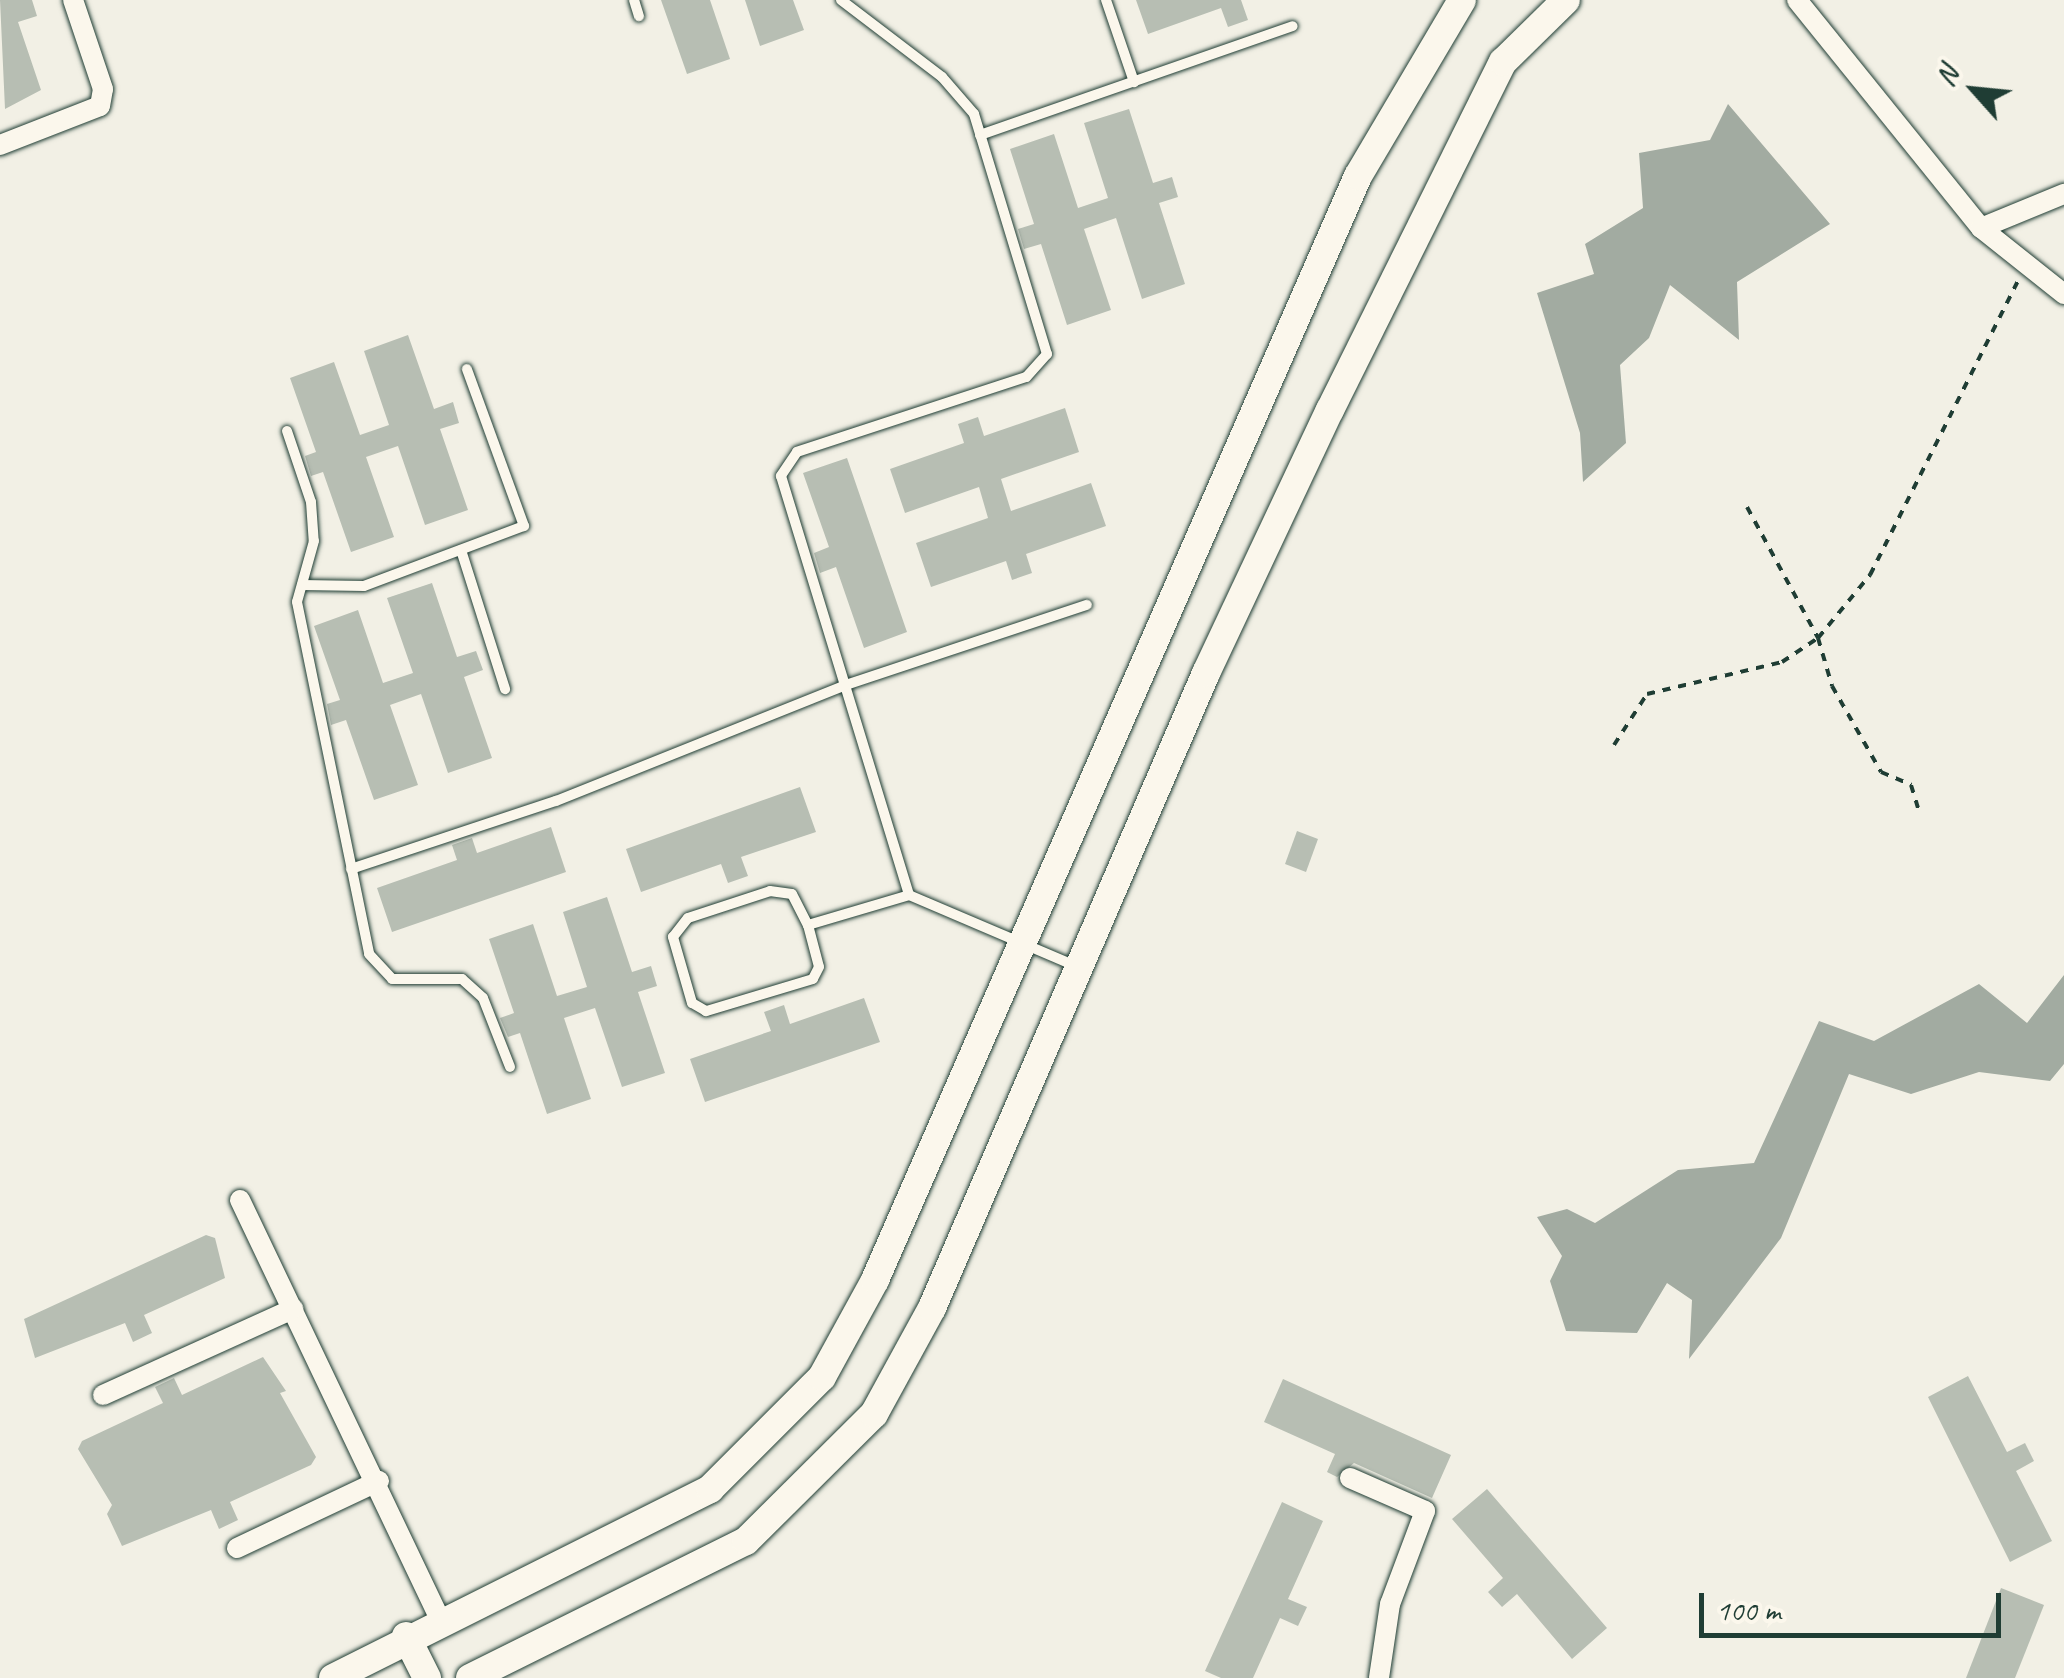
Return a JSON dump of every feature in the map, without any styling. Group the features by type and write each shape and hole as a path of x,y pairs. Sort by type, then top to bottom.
{"street":[{"path":"0,145 100,106 103,88 73,0"},
{"path":"333,1678 406,1636 710,1489 822,1377 875,1280 1358,176 1462,0"},
{"path":"470,1678 746,1541 874,1414 932,1308 1206,674 1503,62 1566,0"},
{"path":"1797,0 1981,228 2025,268 2064,294"},
{"path":"1981,228 2064,194"},
{"path":"240,1200 379,1481 440,1620"},
{"path":"102,1395 294,1308"},
{"path":"1350,1478 1425,1511 1390,1604 1379,1678"},
{"path":"237,1548 379,1481"},
{"path":"406,1636 428,1678"}],"lane":[{"path":"634,0 639,16"},
{"path":"841,0 942,77 980,134 1048,354 1026,377 796,452 784,466 843,686 909,894"},
{"path":"1106,0 1134,82"},
{"path":"980,134 1293,26"},
{"path":"302,584 364,586 524,526 467,369"},
{"path":"288,430 311,502 314,542 297,602 351,869 376,971 392,979 462,979 483,998 510,1067"},
{"path":"460,550 505,688"},
{"path":"351,869 556,801 843,686 1087,605"},
{"path":"770,890 792,894 808,925 819,967 813,979 706,1010 692,1004 673,936 688,918 770,890"},
{"path":"808,925 909,894 1079,967"}],"path":[{"path":"1614,744 1648,694 1782,662 1818,638 1870,575 2025,268"},
{"path":"1747,507 1818,638 1832,686 1882,772 1911,785 1920,815"}],"shaded area":[{"path":"1728,104 1830,224 1737,282 1739,340 1670,285 1649,338 1620,365 1626,443 1583,482 1580,433 1537,293 1594,274 1585,244 1643,208 1639,153 1710,140"},
{"path":"2064,975 2064,1064 2050,1081 1979,1072 1911,1094 1849,1074 1781,1238 1689,1359 1692,1300 1667,1283 1637,1333 1566,1331 1550,1281 1562,1256 1537,1217 1567,1209 1595,1223 1678,1170 1754,1163 1819,1021 1874,1041 1979,984 2027,1023"}],"building":[{"path":"0,0 32,0 37,16 18,22 41,90 5,109"},
{"path":"661,0 710,0 730,59 687,74"},
{"path":"745,0 793,0 804,30 760,46"},
{"path":"1136,0 1241,0 1248,20 1228,27 1221,8 1148,34"},
{"path":"1129,109 1153,183 1172,177 1178,197 1159,203 1185,284 1142,299 1116,218 1084,229 1111,310 1067,325 1041,244 1024,249 1018,229 1034,224 1010,149 1054,134 1078,208 1108,198 1084,123"},
{"path":"408,335 434,409 453,402 459,423 440,429 468,510 425,525 398,446 366,457 394,537 351,552 323,472 311,476 305,456 316,452 290,378 334,362 360,435 389,425 364,351"},
{"path":"1065,408 1079,452 1001,479 1011,511 1091,483 1106,526 1026,554 1032,573 1012,580 1006,561 931,587 916,543 988,518 979,487 905,513 890,469 964,443 958,424 978,417 984,436"},
{"path":"847,458 907,632 864,648 836,567 820,573 814,553 829,547 803,473"},
{"path":"432,583 457,657 476,651 483,670 464,677 492,758 448,773 421,694 390,705 418,785 374,800 346,720 331,725 327,704 340,700 314,626 358,610 383,683 413,673 387,598"},
{"path":"800,787 816,832 741,857 748,876 728,883 721,864 641,892 626,849"},
{"path":"551,827 566,872 392,932 377,888 457,860 452,845 472,838 477,853"},
{"path":"1297,831 1318,839 1306,872 1285,864"},
{"path":"607,897 632,972 651,966 657,986 638,992 665,1073 622,1087 595,1008 564,1018 591,1099 547,1114 520,1033 508,1037 500,1018 514,1013 489,939 533,924 557,996 587,987 563,912"},
{"path":"864,998 880,1042 705,1102 690,1059 771,1031 764,1012 784,1005 790,1024"},
{"path":"206,1235 215,1238 225,1278 144,1315 152,1333 133,1342 125,1323 35,1358 24,1319"},
{"path":"263,1357 286,1391 280,1393 316,1457 311,1465 230,1502 238,1520 219,1529 211,1510 122,1546 107,1514 112,1505 78,1449 82,1441 163,1403 155,1387 174,1378 182,1395"},
{"path":"1968,1376 2007,1452 2025,1443 2034,1461 2016,1471 2052,1541 2010,1562 1928,1397"},
{"path":"1283,1379 1451,1455 1432,1498 1354,1463 1337,1477 1327,1472 1335,1454 1264,1422"},
{"path":"1487,1489 1607,1628 1572,1659 1517,1594 1502,1607 1488,1592 1503,1578 1452,1519"},
{"path":"1282,1502 1323,1521 1288,1599 1307,1607 1298,1626 1280,1618 1253,1678 1221,1678 1205,1671"},
{"path":"2001,1588 2044,1605 2015,1678 1966,1678"}]}
